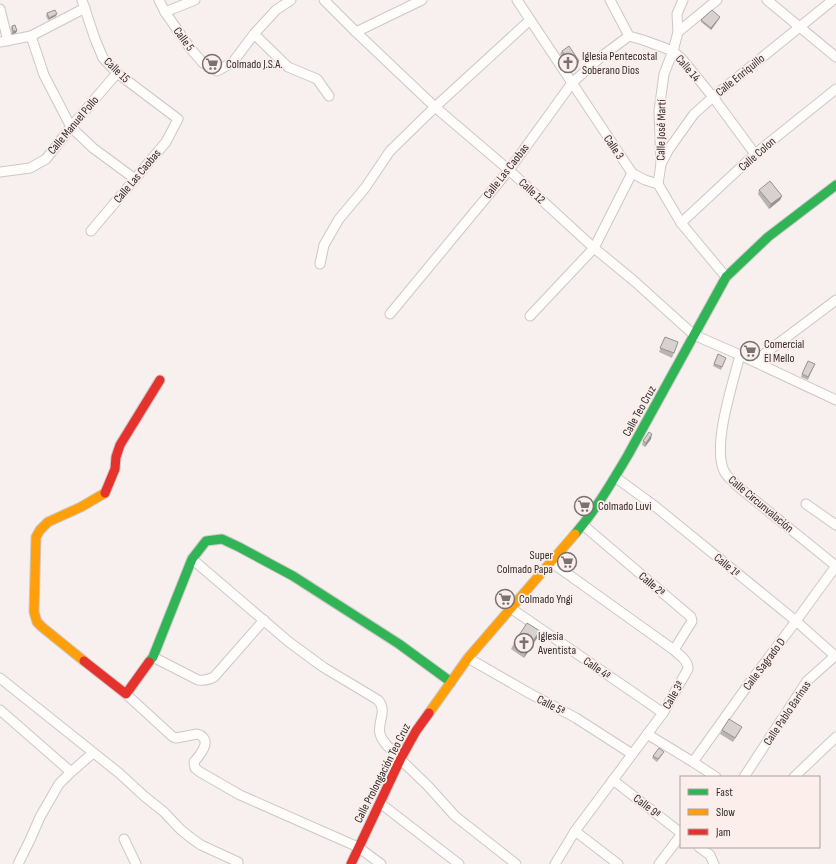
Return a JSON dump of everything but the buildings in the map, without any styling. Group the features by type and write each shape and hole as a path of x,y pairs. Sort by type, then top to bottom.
{"street":[{"name":"Calle 5","path":"159,0 165,12 202,63 217,71 233,62 254,34"},
{"path":"165,12 195,0"},
{"path":"291,0 276,10 254,34 288,67 317,79 329,96"},
{"name":"Calle 12","path":"324,0 435,107 509,170 594,248 633,280 694,335 740,354 834,397"},
{"path":"356,32 422,0"},
{"name":"Calle 3","path":"518,0 632,173"},
{"path":"610,0 630,36"},
{"name":"Calle José Martí","path":"658,184 661,164 659,112 664,74 673,51 678,32 677,14 683,0"},
{"path":"678,32 717,0"},
{"path":"768,0 836,57"},
{"name":"Calle Enriquillo","path":"661,164 669,149 694,114 833,0"},
{"path":"0,10 4,41 31,36 83,4"},
{"name":"Calle 15","path":"83,4 95,40 103,58 117,73 178,120"},
{"path":"320,264 324,245 339,219 365,188 390,151 435,107 530,20"},
{"path":"31,36 44,75 71,127 93,148 135,179"},
{"name":"Calle 14","path":"630,36 673,51 682,59 713,97 755,154"},
{"name":"Calle Las Caobas","path":"390,314 509,170 572,83 602,56 630,36"},
{"name":"Calle Manuel Pollo","path":"0,172 30,168 46,158 117,73"},
{"name":"Calle Colon","path":"681,223 755,154 836,89"},
{"name":"Calle Las Caobas","path":"91,231 166,142 178,120"},
{"path":"530,316 594,248 632,173 645,180 658,184 681,223 726,277"},
{"name":"Calle Teo Cruz","path":"468,658 583,525 615,477 726,277 768,237 836,185"},
{"path":"755,361 836,300"},
{"name":"Calle Circunvalación","path":"740,354 722,425 720,449 721,461 725,473 736,485 836,566"},
{"path":"160,380 120,445 116,457 115,470 105,493 81,507 48,522 40,530 36,537 34,612 37,622 42,628 126,694 173,737 176,738 197,734 204,738 204,748 194,762 195,768 200,772 240,795 358,847 381,864"},
{"name":"Calle 1ª","path":"615,477 656,507 836,655"},
{"path":"806,504 836,525"},
{"name":"Calle 2ª","path":"583,525 691,617 692,621 674,650"},
{"path":"126,694 153,657 192,559 206,541 222,539 293,576 399,644 451,682"},
{"path":"192,559 289,642 323,667 378,700 383,709 380,733 386,745 456,816 516,864"},
{"name":"Calle 3ª","path":"551,562 674,650 686,661 688,665 688,669 663,713 575,831 555,864"},
{"name":"Calle Sagrado D","path":"693,762 836,566"},
{"name":"Calle 4ª","path":"512,608 663,713"},
{"path":"153,657 198,680 204,681 214,677 264,620"},
{"name":"Calle Pablo Barinas","path":"745,776 807,681 836,655"},
{"name":"Calle Prolongación Teo Cruz","path":"351,864 416,731 468,658"},
{"name":"Calle 5ª","path":"468,658 576,718 632,754"},
{"path":"0,678 119,773 164,812 190,838 201,845 238,862 238,864"},
{"path":"0,710 71,772"},
{"path":"647,734 714,776"},
{"path":"795,776 836,737"},
{"path":"18,864 40,817 59,784 93,752"},
{"name":"Calle 9ª","path":"613,780 680,833"},
{"path":"380,803 459,864"},
{"path":"575,831 618,864"},
{"path":"659,864 680,835"},
{"path":"124,839 136,864"},
{"path":"700,848 710,855 714,864"}],"traffic: fast":[{"path":"575,534 596,506 628,455 726,277 768,237 836,185"},
{"path":"149,662 153,657 192,559 206,541 222,539 293,576 399,644 451,682"}],"traffic: slow":[{"path":"84,661 37,622 34,612 36,537 40,530 48,522 81,507 105,493"},
{"path":"429,713 468,658 575,534"}],"traffic: jam":[{"path":"105,493 115,469 116,457 120,445 160,380"},
{"path":"84,661 126,694 149,662"},
{"path":"351,864 401,758 416,731 429,713"}],"place":[{"name":"Iglesia Pentecostal Soberano Dios","path":"568,63"},
{"name":"Colmado J.S.A.","path":"212,64"},
{"name":"Comercial El Mello","path":"750,351"},
{"name":"Colmado Luvi","path":"584,506"},
{"name":"Super Colmado Papa","path":"567,562"},
{"name":"Colmado Yngi","path":"505,599"},
{"name":"Iglesia Aventista","path":"524,643"}]}
